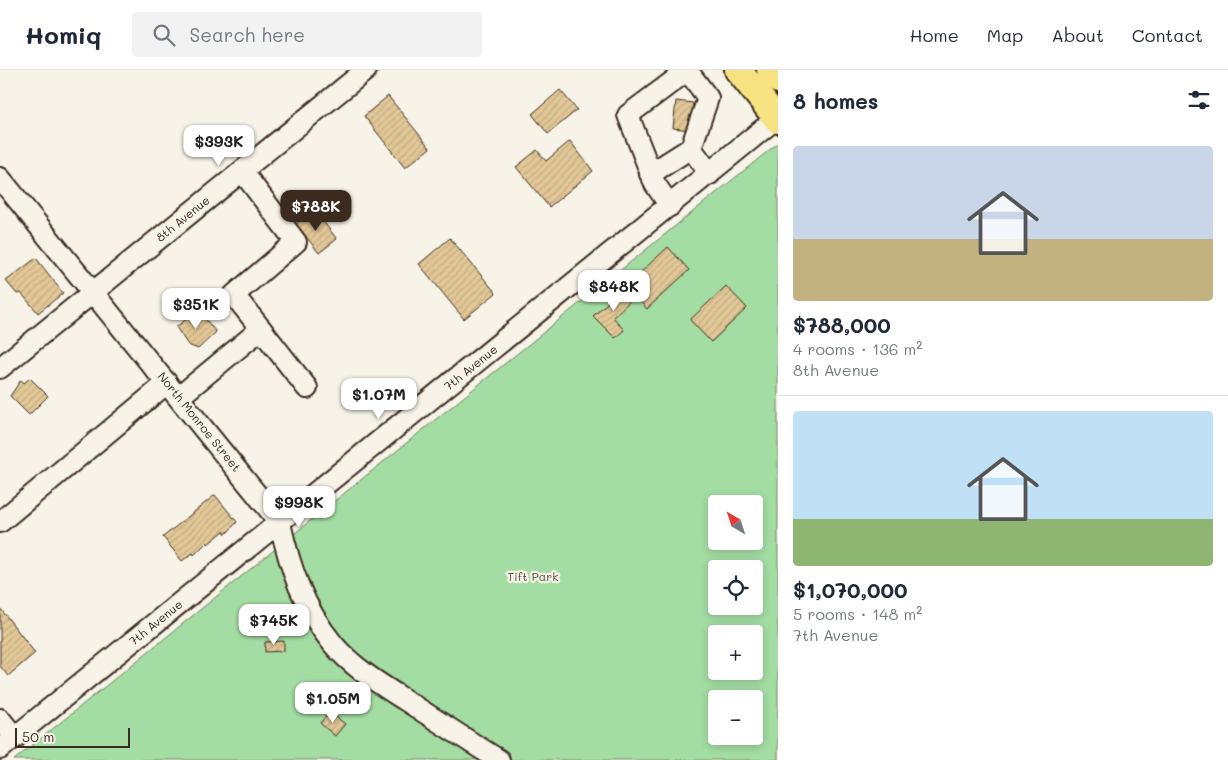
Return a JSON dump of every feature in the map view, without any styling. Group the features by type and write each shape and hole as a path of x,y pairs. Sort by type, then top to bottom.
{"main road":[{"path":"738,70 778,118"},
{"path":"770,70 778,80"}],"street":[{"name":"8th Avenue","path":"0,368 366,70"},
{"path":"650,174 691,148 708,98 687,70 628,115 650,174 670,206"},
{"name":"7th Avenue","path":"7,743 778,118"},
{"path":"691,148 710,174"},
{"path":"242,171 296,242 234,295 307,388"},
{"name":"North Monroe Street","path":"0,178 94,291 280,523 289,565 317,623 334,645 373,679 498,760"},
{"path":"0,522 173,390 261,329"},
{"path":"0,719 7,743"}],"green space":[{"name":"Tift Park","path":"778,143 778,760 14,760"}],"building":[{"path":"560,90 577,110 548,134 532,114"},
{"path":"388,96 430,148 405,168 364,116"},
{"path":"676,101 693,103 690,130 673,128"},
{"path":"570,141 593,171 549,207 516,167 537,150 546,161"},
{"path":"314,210 337,239 319,253 296,224"},
{"path":"450,238 496,293 464,319 419,264"},
{"path":"668,247 689,270 647,309 626,286"},
{"path":"36,258 63,293 38,313 21,293 17,294 6,281"},
{"path":"626,286 635,296 613,317 624,330 615,338 593,316"},
{"path":"726,286 747,308 711,342 690,320"},
{"path":"198,310 216,332 198,349 188,345 176,327"},
{"path":"30,378 48,396 29,415 10,396 21,380 24,383"},
{"path":"215,495 237,522 226,534 224,531 208,544 207,542 194,555 193,553 182,561 163,537"},
{"path":"0,608 35,653 8,676 0,666"},
{"path":"284,641 284,651 265,652 265,642"},
{"path":"330,712 345,724 335,736 320,723"}]}
